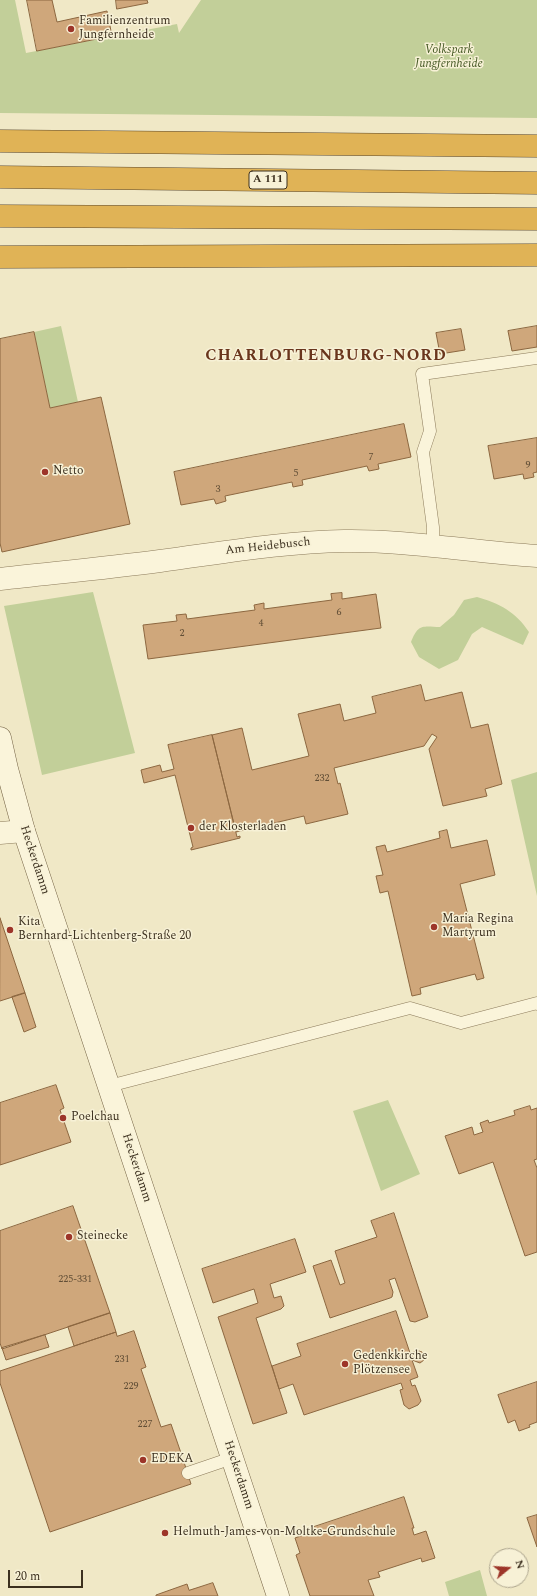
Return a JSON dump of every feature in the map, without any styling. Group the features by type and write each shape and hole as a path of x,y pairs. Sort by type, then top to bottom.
{"highway":[{"path":"0,141 537,146"},
{"name":"A 111","path":"0,178 537,183"},
{"path":"0,216 537,219"},
{"path":"0,257 537,255"}],"street":[{"name":"Am Heidebusch","path":"0,579 159,561 259,547 344,541 433,546 491,554 537,556"},
{"name":"Heckerdamm","path":"0,738 3,770 278,1596"},
{"path":"0,833 24,831"}],"lane":[{"path":"433,546 433,527 423,452 430,430 422,374 537,358"},
{"path":"109,1086 410,1008 461,1023 537,1004"},
{"path":"188,1473 232,1458"}],"green space":[{"name":"Volkspark Jungfernheide","path":"0,0 15,0 26,53 177,24 179,33 201,0 537,0 537,118 0,113"},
{"path":"61,326 78,402 50,408 34,332"},
{"path":"93,592 135,753 42,775 4,606"},
{"path":"477,597 500,605 513,614 524,625 529,632 523,645 482,627 472,634 458,660 439,669 419,657 411,642 416,632 421,627 440,627 454,615 464,600"},
{"path":"537,772 537,896 511,780"},
{"path":"388,1100 420,1174 381,1191 353,1111"},
{"path":"480,1570 487,1596 449,1596 445,1582"}],"building":[{"name":"Familienzentrum Jungfernheide","path":"27,0 52,0 57,22 107,11 112,36 37,51"},
{"path":"116,0 147,0 148,3 117,9"},
{"path":"537,326 537,347 512,351 508,331"},
{"path":"461,329 465,350 440,354 436,333"},
{"path":"34,332 50,408 101,397 130,524 2,552 0,543 0,339"},
{"path":"404,424 411,457 378,464 379,469 369,471 367,466 302,480 303,485 293,487 292,482 225,496 226,501 216,504 214,499 181,505 174,472"},
{"path":"537,438 537,472 533,473 534,477 524,479 523,474 494,479 488,446"},
{"path":"342,593 342,599 376,594 381,628 148,659 143,625 177,621 176,615 186,614 187,619 255,610 254,605 264,603 264,609 332,600 331,594"},
{"path":"421,685 425,701 462,692 471,728 488,724 502,784 485,789 487,796 443,806 429,749 437,737 432,734 424,746 334,768 338,784 340,783 348,814 306,824 304,816 236,832 212,735 242,728 252,770 309,756 298,714 340,704 344,721 376,713 372,697"},
{"path":"212,735 237,837 240,836 240,838 191,850 193,847 175,775 144,783 141,770 160,765 162,772 174,769 168,745"},
{"name":"Maria Regina Martyrum","path":"447,830 451,848 487,840 495,875 460,884 484,978 477,980 475,974 420,988 421,994 412,996 388,891 380,893 376,876 383,875 376,847 385,845 387,852 440,838 439,832"},
{"path":"0,918 25,993 0,1001"},
{"path":"25,993 36,1027 24,1032 12,997"},
{"path":"56,1085 64,1108 60,1110 71,1142 0,1165 0,1103"},
{"path":"530,1106 531,1110 537,1108 537,1159 534,1160 537,1168 537,1252 525,1256 493,1162 459,1174 445,1136 472,1127 474,1135 483,1132 480,1123 488,1120 489,1123 515,1115 514,1111"},
{"path":"73,1206 110,1313 2,1349 0,1343 0,1231"},
{"path":"394,1213 428,1317 415,1322 410,1321 395,1278 389,1280 393,1292 392,1297 330,1318 313,1266 331,1260 340,1285 345,1283 335,1251 377,1237 371,1221"},
{"path":"295,1239 306,1272 270,1284 274,1298 281,1296 284,1306 281,1309 256,1318 287,1413 253,1424 218,1317 258,1303 254,1289 213,1303 202,1269"},
{"name":"Gedenkkirche Plötzensee","path":"396,1311 410,1353 419,1351 422,1352 425,1357 420,1363 412,1360 418,1377 410,1380 412,1386 415,1385 421,1401 418,1405 409,1409 404,1405 400,1390 403,1389 401,1383 304,1415 293,1384 279,1389 272,1366 301,1356 297,1344"},
{"path":"110,1313 116,1332 74,1346 68,1327"},
{"path":"134,1331 146,1367 141,1369 161,1427 171,1424 181,1453 177,1454 179,1460 183,1459 191,1484 50,1532 0,1383 0,1371 116,1332 117,1336"},
{"path":"45,1335 49,1347 6,1360 2,1348"},
{"path":"537,1382 537,1422 529,1425 530,1427 519,1431 515,1420 508,1423 498,1395"},
{"path":"404,1497 414,1528 412,1528 414,1535 426,1531 435,1558 422,1562 421,1558 378,1572 380,1577 368,1580 374,1596 310,1596 296,1555 300,1553 295,1538 312,1532 311,1528"},
{"path":"537,1515 537,1547 527,1518"},
{"path":"213,1583 218,1596 156,1596 187,1584 189,1590"}],"place":[{"name":"Familienzentrum Jungfernheide","path":"71,29"},
{"name":"Netto","path":"45,472"},
{"name":"der Klosterladen","path":"191,828"},
{"name":"Maria Regina Martyrum","path":"434,927"},
{"name":"Kita Bernhard-Lichtenberg-Straße 20","path":"10,930"},
{"name":"Poelchau","path":"63,1118"},
{"name":"Steinecke","path":"69,1237"},
{"name":"Gedenkkirche Plötzensee","path":"345,1364"},
{"name":"EDEKA","path":"143,1460"},
{"name":"Helmuth-James-von-Moltke-Grundschule","path":"165,1533"}],"district":[{"name":"CHARLOTTENBURG-NORD","path":"326,357"}]}
